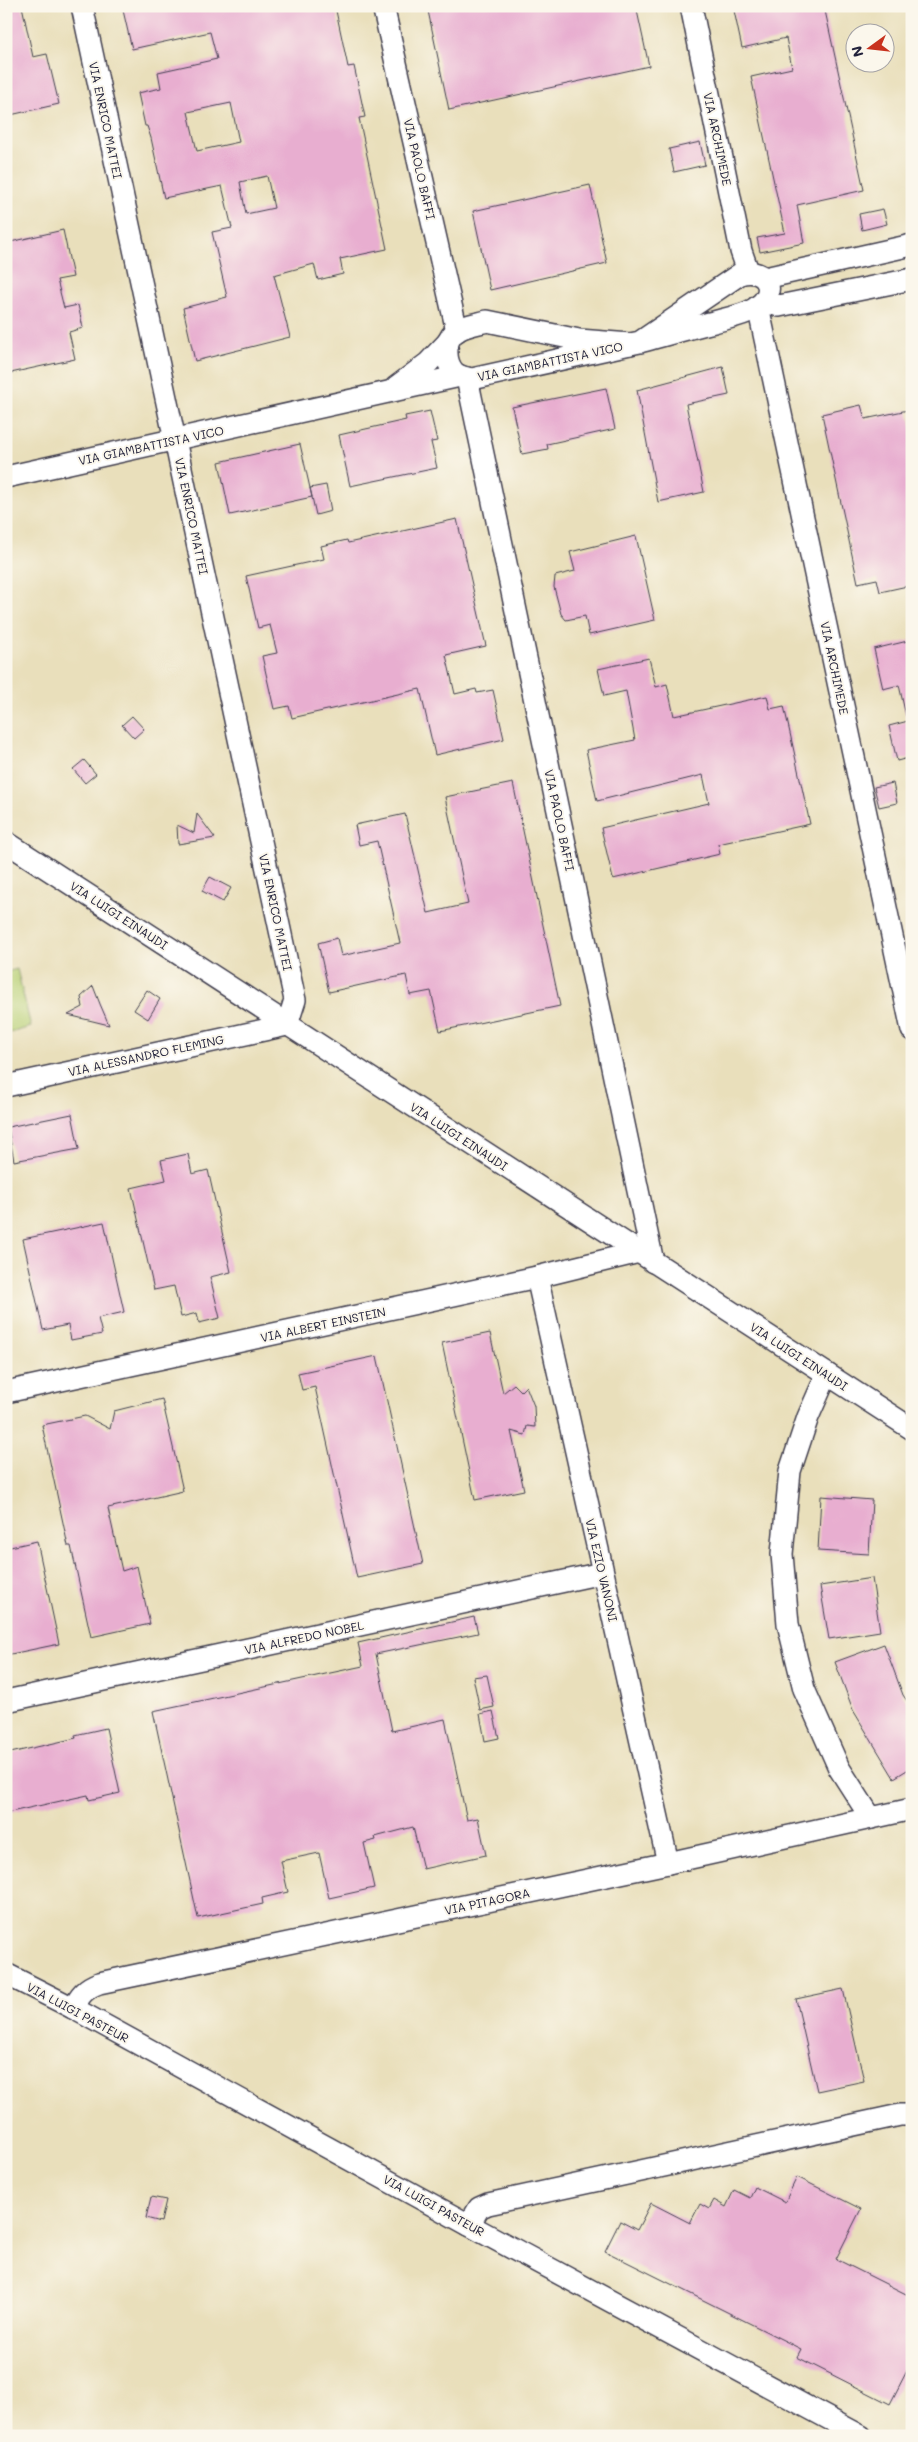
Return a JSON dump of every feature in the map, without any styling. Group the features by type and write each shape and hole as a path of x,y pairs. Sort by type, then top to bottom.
{"street":[{"name":"VIA ENRICO MATTEI","path":"82,6 295,1000 286,1025"},
{"name":"VIA PAOLO BAFFI","path":"383,6 452,337"},
{"name":"VIA ARCHIMEDE","path":"691,6 741,251 756,275"},
{"name":"VIA GIAMBATTISTA VICO","path":"463,377 451,368 449,361 452,337 487,322 579,340 635,343 732,278 912,245"},
{"path":"756,275 769,290 762,303 779,306 912,279"},
{"name":"VIA GIAMBATTISTA VICO","path":"6,477 383,394 463,377 481,377 635,343 745,313 762,303"},
{"name":"VIA ARCHIMEDE","path":"762,303 912,1030"},
{"path":"383,394 412,377 452,337"},
{"name":"VIA PAOLO BAFFI","path":"463,377 646,1257"},
{"name":"VIA LUIGI EINAUDI","path":"6,842 912,1429"},
{"name":"VIA ALESSANDRO FLEMING","path":"6,1086 286,1025"},
{"name":"VIA ALBERT EINSTEIN","path":"6,1392 537,1277 646,1257"},
{"name":"VIA EZIO VANONI","path":"537,1277 668,1863"},
{"path":"827,1374 808,1417 790,1471 782,1554 788,1624 804,1689 839,1768 871,1818"},
{"name":"VIA ALFREDO NOBEL","path":"6,1701 602,1573"},
{"name":"VIA PITAGORA","path":"73,2008 81,1994 88,1987 99,1983 668,1863 912,1809"},
{"name":"VIA LUIGI PASTEUR","path":"6,1974 73,2008 469,2225 861,2436"},
{"path":"469,2225 480,2208 488,2204 891,2117 912,2115"}],"green space":[{"path":"17,969 31,1027 6,1034 6,972"}],"building":[{"path":"6,6 22,6 33,57 47,54 59,104 6,116"},
{"path":"122,6 335,6 348,67 354,66 365,117 359,118 387,249 340,259 343,274 318,280 314,264 274,275 290,337 195,361 183,308 227,297 212,232 232,228 222,186 164,198 151,138 147,126 145,126 138,93 161,88 158,72 217,59 210,32 132,49","holes":["231,103 239,142 197,151 188,112","267,176 274,208 246,214 240,182"]},
{"path":"427,6 636,6 649,66 449,110"},
{"path":"733,6 824,6 864,190 797,205 804,243 760,252 757,238 785,233 751,77 792,68 786,38 742,48"},
{"path":"700,142 705,165 674,172 669,149"},
{"path":"590,185 607,263 490,290 473,211"},
{"path":"883,209 887,224 862,230 859,214"},
{"path":"63,230 73,277 57,280 64,308 78,305 83,328 69,332 75,359 6,374 6,243"},
{"path":"723,367 729,395 686,404 704,492 658,502 637,390"},
{"path":"606,388 615,429 547,444 548,449 522,454 512,407"},
{"path":"861,405 865,419 908,410 912,428 912,585 880,592 877,579 858,583 822,414"},
{"path":"430,411 437,441 431,442 437,468 350,486 339,435 406,420 405,416"},
{"path":"300,444 312,497 230,515 219,462"},
{"path":"326,485 331,511 316,515 310,488"},
{"path":"457,519 486,646 446,655 455,694 476,689 477,693 493,690 504,739 435,755 420,689 292,718 289,706 274,709 262,656 277,653 270,625 258,628 246,576 324,559 321,546 347,540 348,543"},
{"path":"636,536 655,620 589,635 585,616 566,620 561,614 554,587 555,576 575,571 570,552"},
{"path":"912,640 912,715 906,716 899,685 883,689 874,649"},
{"path":"649,658 656,687 667,684 674,716 767,696 770,709 784,706 810,824 718,844 720,854 613,879 601,828 709,803 703,775 597,801 586,750 635,740 626,691 604,696 598,669"},
{"path":"132,716 144,729 134,738 122,725"},
{"path":"912,720 912,757 897,761 889,726"},
{"path":"84,760 96,774 85,783 73,769"},
{"path":"513,783 560,1006 440,1031 431,991 410,995 406,975 329,992 318,943 337,938 341,956 400,943 377,841 359,845 355,825 405,814 428,913 468,904 445,797"},
{"path":"893,783 897,803 879,807 874,787"},
{"path":"197,814 215,838 178,844 177,825 194,833"},
{"path":"210,877 231,888 223,902 202,891"},
{"path":"93,986 109,1025 68,1015 83,1007 81,997"},
{"path":"147,990 160,999 148,1019 134,1010"},
{"path":"72,1114 79,1149 14,1161 8,1127"},
{"path":"188,1154 192,1174 208,1170 231,1272 210,1277 220,1318 199,1323 197,1313 181,1317 174,1286 154,1290 131,1188 166,1180 161,1160"},
{"path":"104,1222 124,1312 98,1318 102,1334 71,1340 68,1325 43,1330 23,1239"},
{"path":"490,1333 503,1393 514,1384 521,1391 526,1386 534,1406 535,1427 527,1426 525,1435 511,1431 524,1490 475,1500 442,1343"},
{"path":"377,1356 423,1564 357,1578 315,1387 302,1390 298,1373"},
{"path":"162,1399 183,1491 108,1508 122,1571 137,1566 150,1624 91,1637 71,1546 68,1546 42,1425 85,1416 110,1429 114,1411"},
{"path":"821,1496 872,1500 869,1554 818,1551"},
{"path":"37,1541 59,1644 6,1655 6,1548"},
{"path":"872,1578 880,1631 829,1639 820,1586"},
{"path":"474,1617 478,1633 376,1654 392,1731 445,1719 467,1820 478,1818 486,1855 423,1869 413,1827 375,1837 376,1840 364,1843 374,1888 329,1898 319,1853 281,1861 288,1892 262,1898 263,1904 198,1918 153,1711 363,1666 358,1643"},
{"path":"884,1644 903,1695 912,1708 912,1767 894,1778 853,1710 835,1662"},
{"path":"487,1675 494,1707 480,1710 473,1677"},
{"path":"493,1711 499,1738 485,1741 480,1714"},
{"path":"106,1728 120,1793 89,1800 88,1795 6,1813 6,1754 76,1738 75,1735"},
{"path":"843,1989 864,2081 817,2091 796,1999"},
{"path":"797,2177 861,2209 836,2259 912,2297 912,2361 890,2404 797,2357 801,2349 605,2251 620,2221 637,2230 651,2203 690,2223 700,2204 709,2209 714,2200 726,2207 734,2190 750,2198 755,2187 785,2202"},
{"path":"151,2197 166,2200 161,2222 146,2218"}]}
